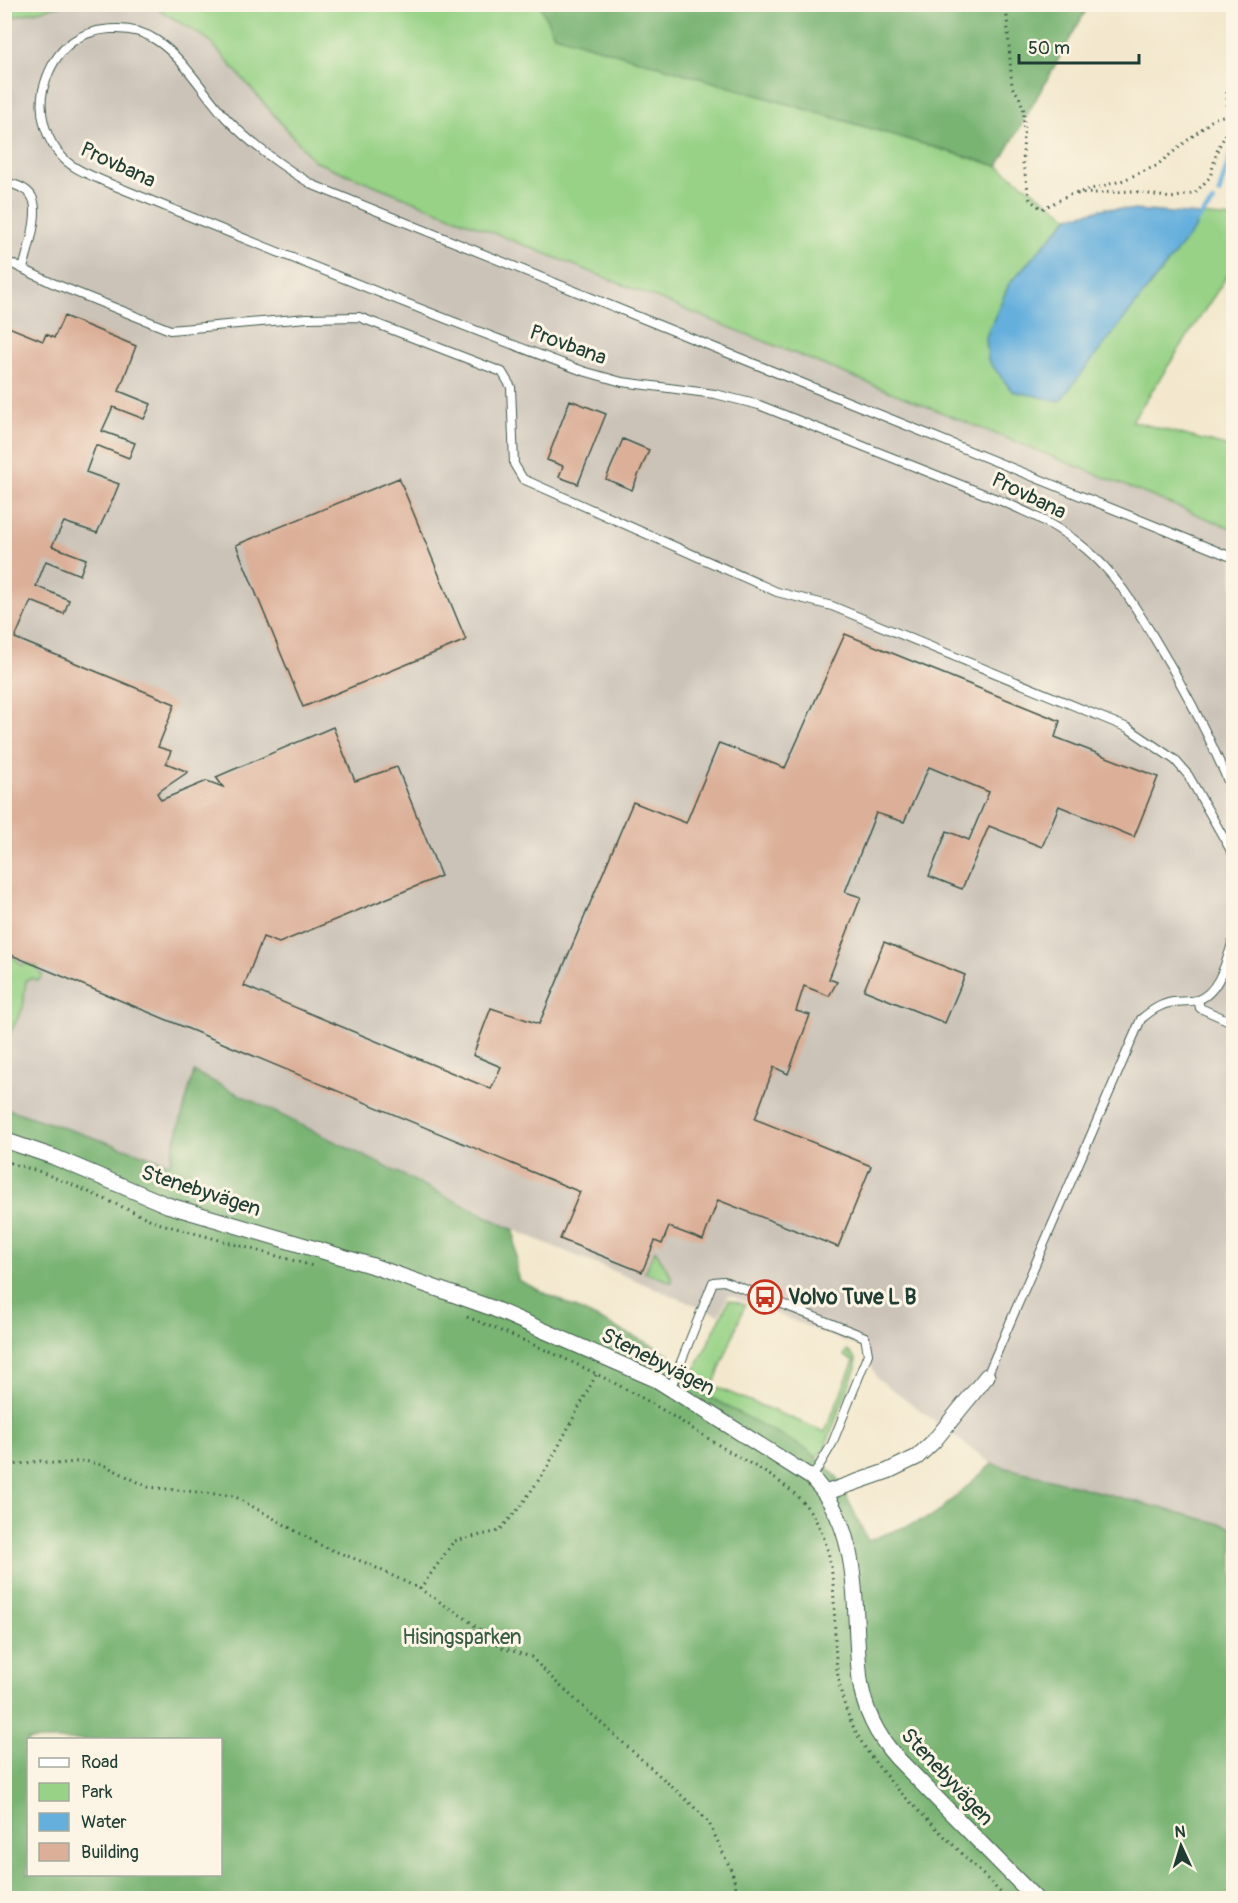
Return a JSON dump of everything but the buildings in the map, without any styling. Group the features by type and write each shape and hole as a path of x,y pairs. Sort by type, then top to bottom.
{"street":[{"name":"Stenebyvägen","path":"4,1140 64,1161 173,1207 345,1257 452,1293 572,1342 671,1387 812,1478 825,1493 842,1524 850,1551 860,1680 872,1722 887,1746 902,1763 1035,1899"},
{"path":"825,1493 888,1471 917,1457 934,1441 987,1376"}],"lane":[{"name":"Provbana","path":"1233,558 313,185 287,170 256,146 225,117 177,59 155,39 145,34 126,29 91,34 67,46 49,71 42,95 42,120 50,141 64,159 93,176 240,237 562,364 622,382 715,394 759,405 999,500 1036,516 1062,531 1105,567 1141,617 1199,716 1233,796"},
{"path":"4,181 30,193 34,199 36,209 34,222 23,269"},
{"path":"4,260 50,282 170,330 307,318 360,316 502,372 511,387 514,464 523,479 777,592 832,606 1128,728 1153,743 1182,767 1233,856"},
{"path":"987,1376 1141,1019 1154,1008 1172,1002 1198,1000 1210,991 1221,974 1233,938"},
{"path":"1198,1000 1200,1008 1233,1023"},
{"path":"671,1387 713,1282 724,1281 865,1337 868,1354 832,1444 812,1478"}],"path":[{"path":"1006,4 1012,87 1019,96 1024,111 1023,164 1030,200 1042,209 1069,195 1121,181 1156,166 1215,118 1233,113"},
{"path":"1069,195 1133,191 1171,198 1196,193 1210,177 1218,148 1225,136 1228,123 1227,92 1233,45"},
{"path":"4,1161 63,1180 158,1223 324,1269"},
{"path":"461,1315 549,1352 656,1406 760,1469 804,1502 814,1516 823,1536 830,1562 840,1690 850,1722 874,1762 1006,1899"},
{"path":"420,1589 454,1541 499,1531 520,1507 547,1468 596,1375"},
{"path":"4,1466 40,1461 56,1464 85,1461 106,1466 148,1487 234,1496 324,1547 366,1563 420,1589 465,1618 503,1648 531,1657 691,1804 709,1822 732,1872 739,1899"}],"shaded area":[{"path":"62,5 151,5 209,40 314,161 1233,529 1233,1527 992,1464 877,1378 864,1349 729,1295 719,1315 514,1230 194,1072 169,1163 5,1108 5,19"}],"green space":[{"path":"5,4 62,4 62,5 5,19"},
{"path":"151,5 540,5 554,35 998,166 1069,217 1009,284 1196,227 1199,215 1233,218 1233,267 1132,421 1233,448 1233,529 314,161 209,40"},
{"path":"540,5 1089,5 998,166 554,35"},
{"path":"5,954 16,959 21,965 28,964 38,967 37,970 43,975 38,981 31,978 26,980 23,1008 5,1043"},
{"name":"Hisingsparken","path":"194,1072 514,1230 518,1280 668,1353 702,1393 808,1450 837,1477 868,1541 935,1515 992,1464 1233,1527 1233,1898 5,1898 5,1108 169,1163"},
{"path":"655,1250 671,1276 672,1282 645,1272"},
{"path":"729,1300 745,1305 713,1386 825,1432 854,1361 844,1356 847,1350 856,1359 856,1367 823,1452 815,1457 702,1395 696,1386 695,1370"}],"water":[{"path":"1106,208 1199,215 1196,227 1060,401 1012,391 988,360 986,337 1009,284 1069,217"}],"waterway":[{"path":"1219,193 1232,149"},
{"path":"1197,221 1213,202"}],"place":[{"name":"Volvo Tuve L B","path":"765,1297"}]}
